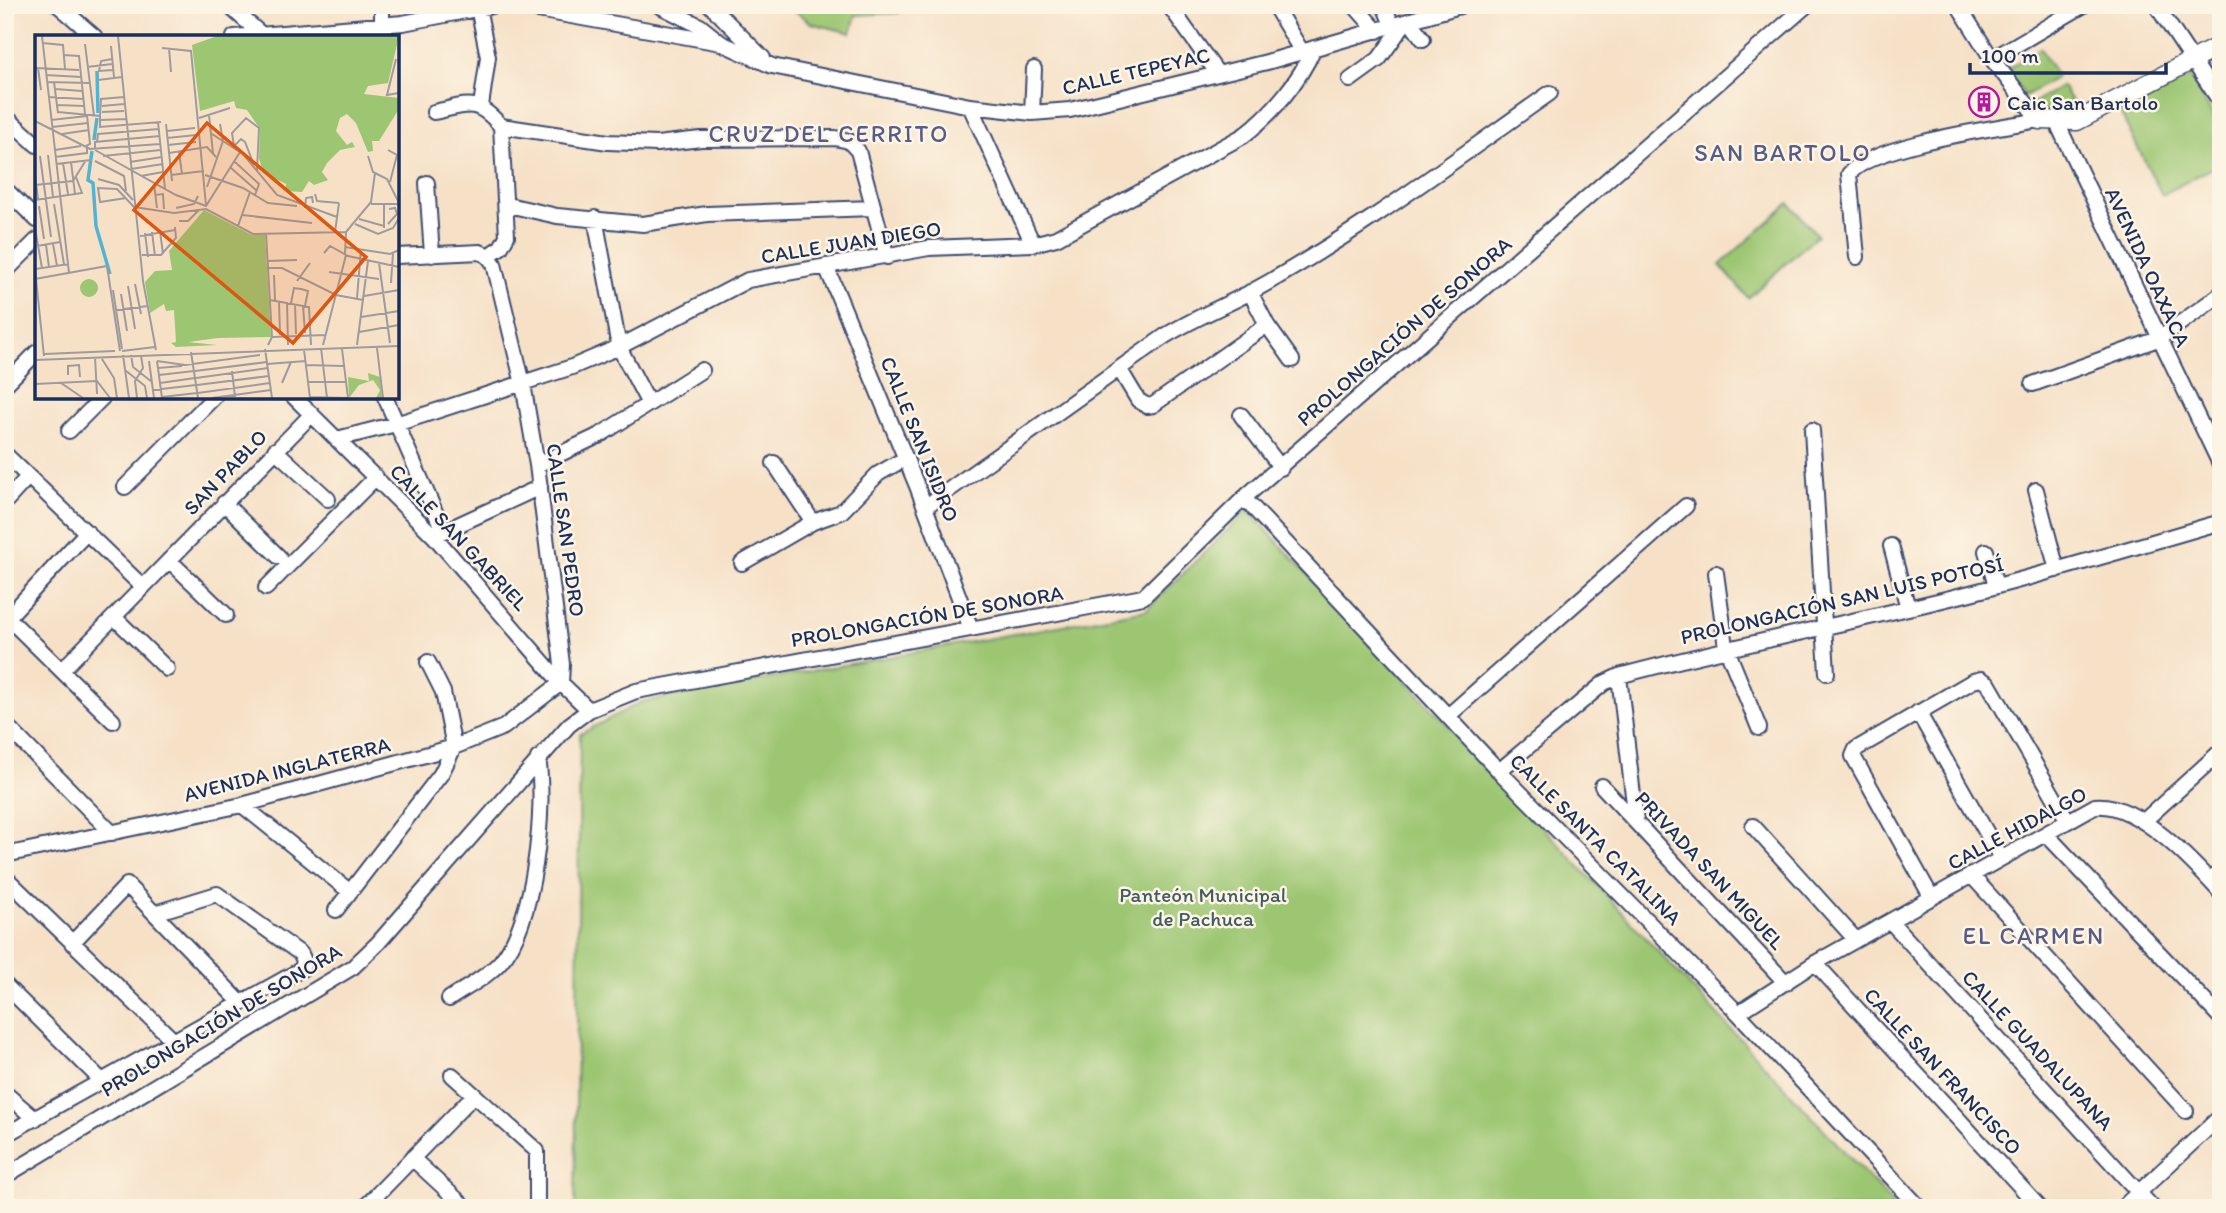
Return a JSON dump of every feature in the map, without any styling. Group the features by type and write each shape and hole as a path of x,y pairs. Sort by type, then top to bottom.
{"street":[{"path":"58,5 93,35"},
{"path":"228,5 262,34 403,23 478,6 497,5"},
{"path":"382,5 382,24"},
{"name":"CALLE TEPEYAC","path":"510,5 721,43 772,66 970,106 1032,113 1070,110 1218,74 1377,32 1463,5"},
{"path":"658,5 700,26 721,43"},
{"path":"710,5 772,66"},
{"path":"1274,5 1308,50"},
{"path":"1354,5 1377,32"},
{"path":"1384,5 1402,24 1423,39"},
{"path":"1958,5 1992,59 2048,122"},
{"path":"1992,59 2084,5"},
{"path":"2156,5 2221,103"},
{"path":"478,6 488,57 481,106"},
{"name":"PROLONGACIÓN DE SONORA","path":"5,1176 353,967 378,943 538,758 589,710 636,691 1143,597 1244,498 1804,6"},
{"path":"1171,8 1218,74"},
{"path":"1350,80 1379,59 1402,24"},
{"path":"1857,257 1849,174 1857,164 1928,141 2048,122 2077,121 2221,45"},
{"name":"CALLE JUAN DIEGO","path":"337,439 397,424 523,384 619,347 748,280 929,248 1034,244 1067,232 1242,136 1262,121 1305,69 1308,50"},
{"path":"1032,113 1034,69"},
{"path":"922,497 1202,314 1250,292 1397,201 1550,93"},
{"path":"434,112 470,103 481,106 501,126 608,142 657,144 701,139 849,141 858,151 887,257"},
{"path":"970,106 1034,244"},
{"path":"5,116 35,143"},
{"name":"AVENIDA OAXACA","path":"2048,122 2221,466"},
{"path":"399,256 480,252 488,256 501,247 507,236 508,205 501,126"},
{"path":"427,183 432,255"},
{"path":"5,189 35,218"},
{"path":"508,205 558,216 643,224 707,214 873,208"},
{"path":"595,218 619,347 649,404"},
{"path":"5,272 35,242"},
{"name":"CALLE SAN PEDRO","path":"488,256 494,264 523,384 537,465 562,664 561,683"},
{"name":"CALLE SAN ISIDRO","path":"826,266 922,497 971,629"},
{"path":"1250,292 1267,325 1292,360"},
{"path":"2033,384 2158,338 2221,294"},
{"path":"1120,370 1138,400 1147,406 1267,325"},
{"path":"5,385 35,354"},
{"path":"537,465 600,435 702,370"},
{"path":"69,432 101,399"},
{"path":"125,486 212,399"},
{"name":"CALLE SAN GABRIEL","path":"297,399 376,477 439,533 561,683 589,710"},
{"path":"386,399 439,533 540,487"},
{"name":"SAN PABLO","path":"62,670 312,414"},
{"path":"1241,415 1281,468"},
{"path":"1812,430 1827,673"},
{"path":"275,450 328,499"},
{"path":"5,454 143,587"},
{"path":"742,564 813,522 841,513 878,474 906,458"},
{"path":"774,463 813,522"},
{"path":"5,502 28,477"},
{"path":"266,588 376,477"},
{"path":"2036,490 2057,570"},
{"name":"CALLE SANTA CATALINA","path":"1244,498 1499,771 1738,1013 1920,1208"},
{"path":"224,503 279,556"},
{"path":"1448,716 1686,506"},
{"name":"PROLONGACIÓN SAN LUIS POTOSÍ","path":"1499,771 1604,683 1619,676 1726,647 1996,586 2221,522"},
{"path":"87,532 6,616 113,721"},
{"path":"1891,546 1908,608"},
{"path":"1986,551 1996,586"},
{"path":"169,560 226,615"},
{"path":"1716,573 1726,647 1759,728"},
{"path":"114,617 167,669"},
{"path":"336,910 441,774 454,747 443,692 428,662"},
{"path":"1619,676 1636,821"},
{"path":"1932,898 1853,756 1856,750 1918,712 1981,679 1988,683 2068,821"},
{"name":"AVENIDA INGLATERRA","path":"5,855 242,804 454,747 504,727 561,683"},
{"path":"1918,712 2001,858"},
{"path":"5,724 112,833"},
{"path":"2144,821 2221,751"},
{"path":"449,999 501,962 518,934 535,870 541,778 538,758"},
{"name":"PRIVADA SAN MIGUEL","path":"1602,786 1786,983"},
{"path":"242,804 349,891"},
{"name":"CALLE HIDALGO","path":"1738,1013 1815,963 2095,806 2110,804 2144,821 2215,876 2221,893"},
{"path":"1753,826 1856,940"},
{"path":"2046,834 2221,1018"},
{"path":"1971,875 2186,1111"},
{"path":"5,877 174,1041"},
{"path":"72,943 127,885 242,1003"},
{"path":"5,1135 302,969 304,961 301,954 217,894 155,913"},
{"name":"CALLE GUADALUPANA","path":"1891,922 2153,1208"},
{"name":"CALLE SAN FRANCISCO","path":"1815,963 2040,1208"},
{"path":"5,985 102,1081"},
{"path":"452,1075 537,1151 537,1208"},
{"path":"5,1093 35,1119"},
{"path":"364,1208 474,1095"},
{"path":"2122,1208 2221,1116"},
{"path":"412,1158 466,1208"}],"green space":[{"path":"787,5 903,5 899,13 856,15 851,33 811,23"},
{"path":"2040,48 2057,77 2025,96 2006,70"},
{"path":"2184,67 2221,129 2221,163 2162,195 2116,105"},
{"path":"2062,86 2077,111 2053,118 2044,114 2033,103"},
{"path":"1789,203 1817,235 1748,298 1720,265"},
{"name":"Panteón Municipal de Pachuca","path":"1248,510 1897,1208 575,1208 580,734 641,702 1146,610"}],"place":[{"name":"Caic San Bartolo","path":"1984,102"}],"district":[{"name":"CRUZ DEL CERRITO","path":"829,133"},
{"name":"SAN BARTOLO","path":"1783,152"},
{"name":"EL CARMEN","path":"2034,935"}]}
